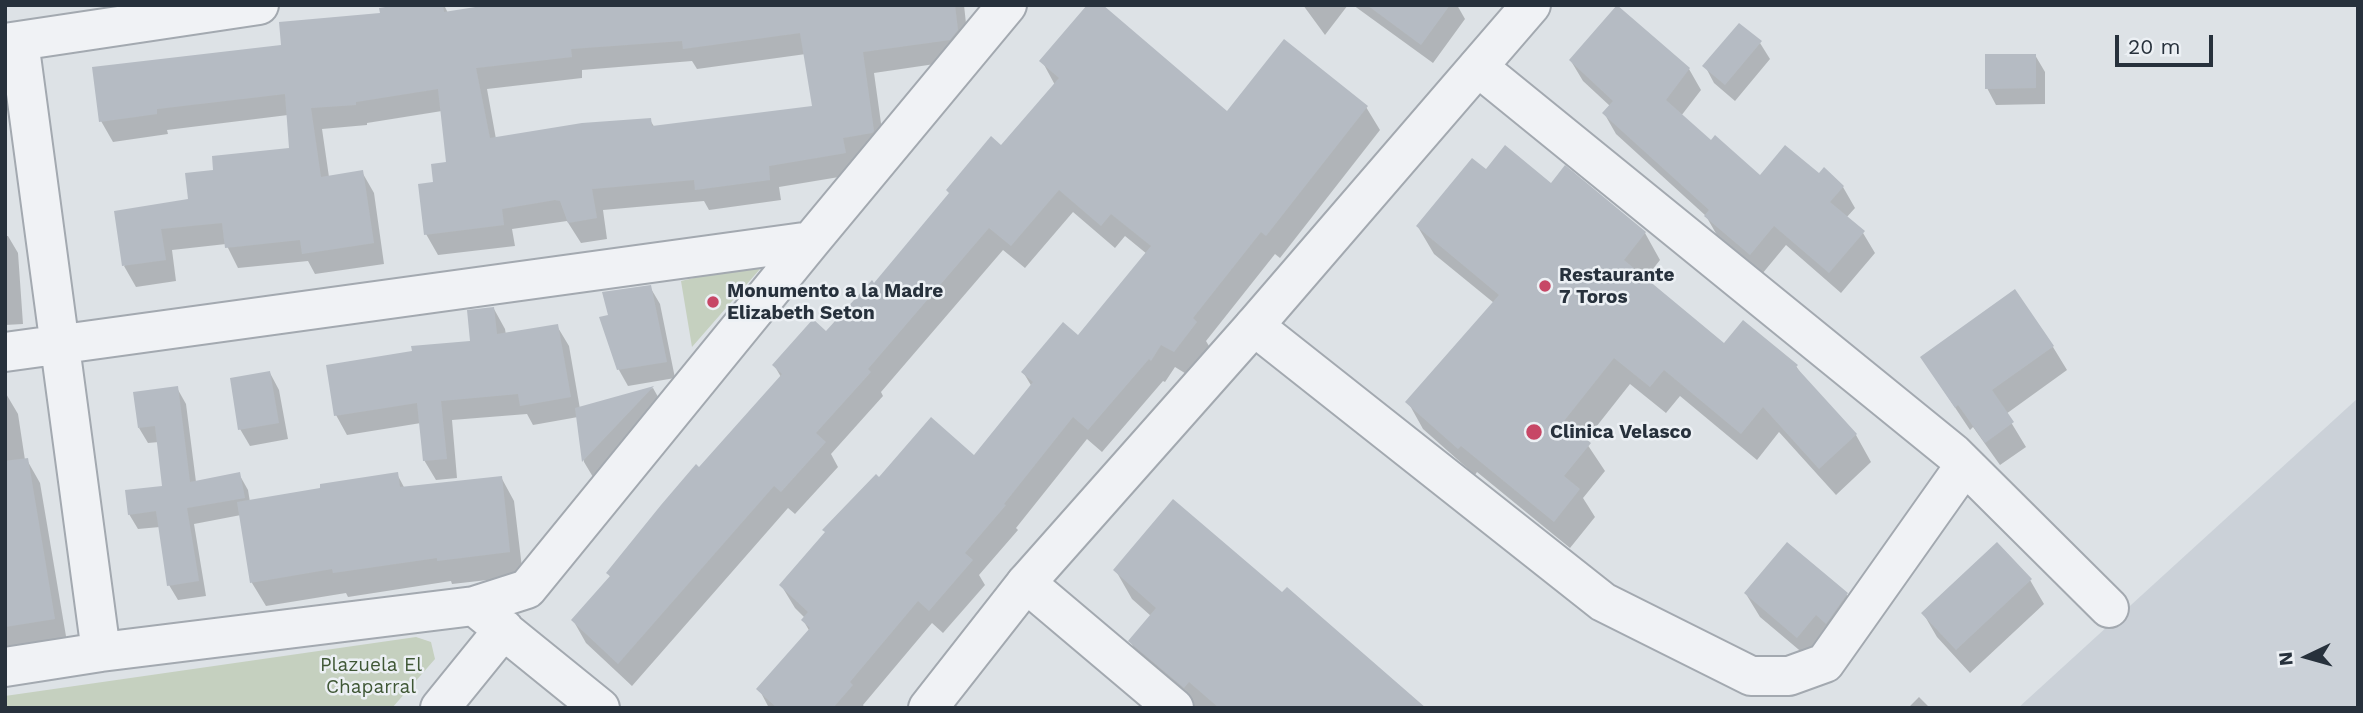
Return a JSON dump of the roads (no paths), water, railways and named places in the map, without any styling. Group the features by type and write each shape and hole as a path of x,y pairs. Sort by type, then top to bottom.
{"street":[{"path":"102,652 12,42 259,5"},
{"path":"5,667 102,652 474,606 527,589 1007,5"},
{"path":"928,708 1026,583 1254,326 1531,5"},
{"path":"1478,67 1965,465 2109,608"},
{"path":"5,352 811,241"},
{"path":"1254,326 1603,602 1751,676 1789,676 1825,663 1965,465"},
{"path":"1026,583 1174,708"},
{"path":"474,606 600,708"},
{"path":"440,708 504,629"}],"place":[{"name":"Restaurante 7 Toros","path":"1545,286"},
{"name":"Monumento a la Madre Elizabeth Seton","path":"713,302"},
{"name":"Clinica Velasco","path":"1534,432"}],"park label":[{"name":"Plazuela El Chaparral","path":"371,676"}]}
